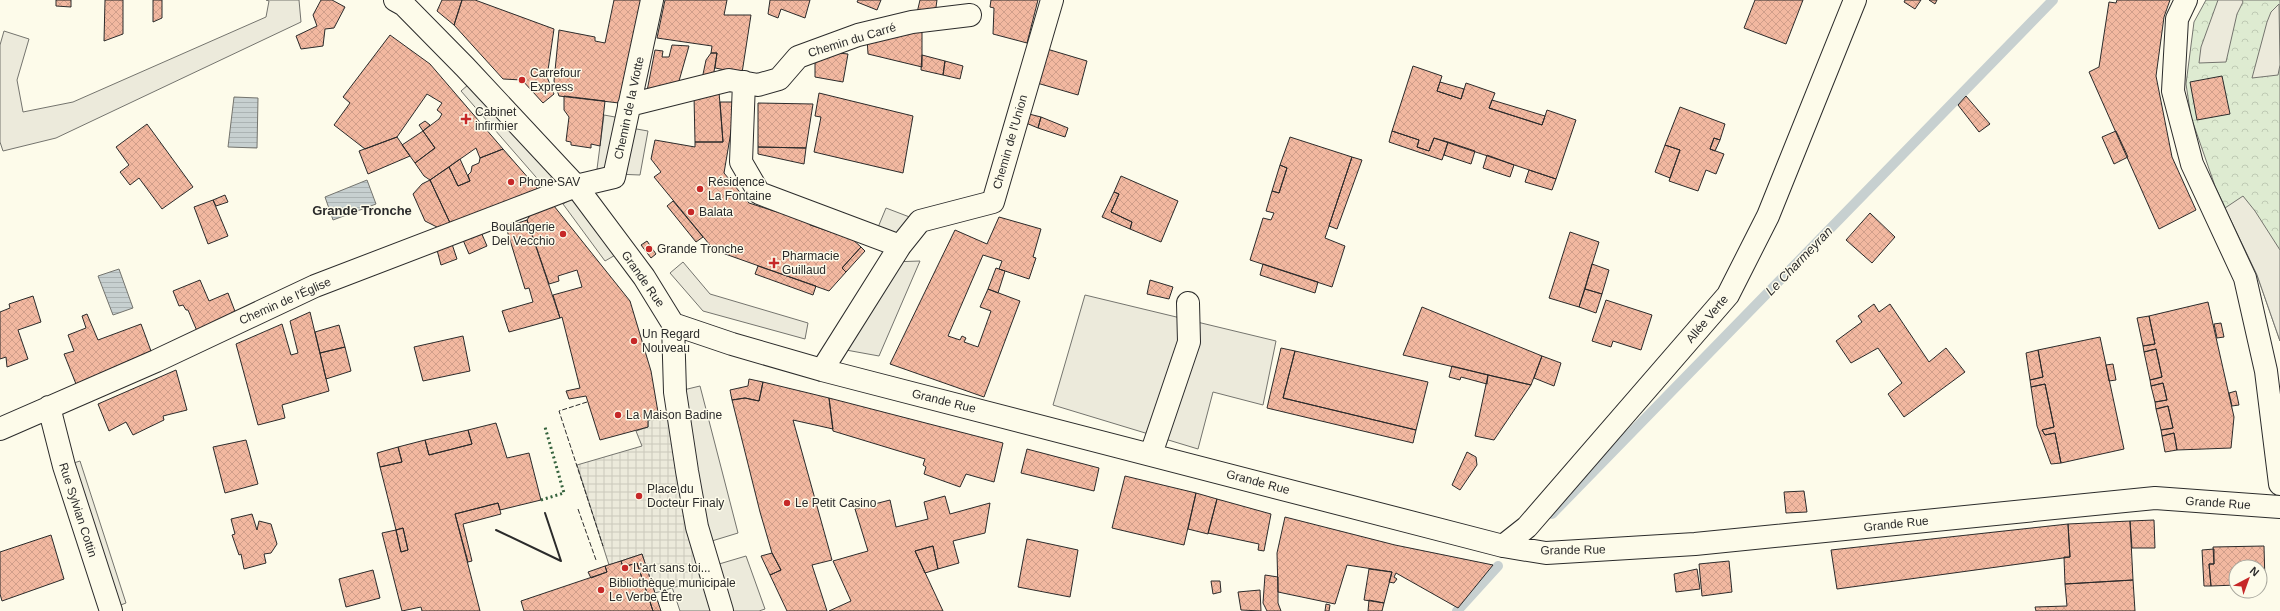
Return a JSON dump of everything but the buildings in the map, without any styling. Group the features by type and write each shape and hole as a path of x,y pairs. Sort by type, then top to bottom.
{"street":[{"name":"Grande Rue","path":"395,0 404,6 466,67 576,186 644,277 674,324 732,344 822,370 1503,546 1546,553 1695,544 2155,498 2280,507"},
{"name":"Chemin de la Viotte","path":"576,186 614,177 652,0"},
{"name":"Chemin de l'Union","path":"822,370 900,246 920,221 993,202 1052,0"},
{"name":"Allée Verte","path":"1503,546 1527,527 1728,295 1768,216 1855,0"},
{"path":"2186,0 2176,19 2173,91 2192,164 2245,278 2266,371 2280,484"},
{"name":"Chemin du Carré","path":"629,105 729,80 758,85 779,79 798,57 858,35 912,22 970,15"},
{"path":"744,82 741,162 759,193 900,246"},
{"name":"Chemin de l'Église","path":"0,429 156,361 315,286 576,186"},
{"path":"1151,454 1188,342 1188,303"},
{"path":"674,324 675,392 697,527 722,611"},
{"name":"Rue Sylvian Cottin","path":"49,407 64,466 111,611"}],"green space":[{"path":"2206,0 2280,0 2280,341 2257,275 2215,186 2191,117 2186,84 2194,22"}],"shaded area":[{"path":"266,0 299,0 301,22 56,138 3,151 0,142 0,45 4,31 29,39 17,80 23,112 73,102 266,17 269,1"},
{"path":"2218,0 2242,0 2243,2 2237,14 2226,62 2199,63 2201,47"},
{"path":"2279,4 2280,65 2278,75 2252,78 2267,22 2271,12"},
{"path":"476,78 561,170 542,184 461,91"},
{"path":"234,97 258,98 257,148 228,147"},
{"path":"604,115 626,119 625,127 648,131 640,175 615,174 616,170 597,169"},
{"path":"367,180 376,204 333,220 325,197"},
{"path":"581,193 624,250 605,261 563,204"},
{"path":"2243,196 2255,211 2280,250 2280,341 2257,275 2225,208"},
{"path":"886,208 920,221 900,246 874,237"},
{"path":"920,261 879,356 835,348 890,262"},
{"path":"683,262 710,294 808,323 805,339 703,311 670,273"},
{"path":"119,269 133,308 113,315 98,276"},
{"path":"1085,295 1276,341 1263,405 1213,392 1198,449 1053,405"},
{"path":"700,386 738,533 702,544 675,392"},
{"name":"Place du Docteur Finaly","path":"679,417 712,576 655,593 642,554 609,565 577,465 642,446 636,431 648,427 648,420"},
{"path":"80,461 126,603 110,609 64,466"},
{"path":"746,556 765,609 759,611 680,611 672,587 712,576 709,567"}],"waterway":[{"name":"Le Charmeyran","path":"1552,514 2053,0"},
{"name":"Le Charmeyran","path":"1457,611 1498,566"}],"hedge":[{"path":"541,500 564,493 545,427"}],"fence":[{"path":"587,402 559,411 603,546"},
{"path":"578,509 596,560"}],"wall":[{"path":"496,530 561,561 545,513"}],"place":[{"name":"Carrefour Express","path":"522,80"},
{"name":"Cabinet infirmier","path":"466,119"},
{"name":"Phone SAV","path":"511,182"},
{"name":"Résidence La Fontaine","path":"700,189"},
{"name":"Balata","path":"691,212"},
{"name":"Boulangerie Del Vecchio","path":"563,234"},
{"name":"Grande Tronche","path":"649,249"},
{"name":"Pharmacie Guillaud","path":"774,263"},
{"name":"Un Regard Nouveau","path":"634,341"},
{"name":"La Maison Badine","path":"618,415"},
{"name":"Place du Docteur Finaly","path":"639,496"},
{"name":"Le Petit Casino","path":"787,503"},
{"name":"L'art sans toi...","path":"625,568"},
{"name":"Bibliothèque municipale Le Verbe Être","path":"601,590"}],"district":[{"name":"Grande Tronche","path":"362,210"}]}
